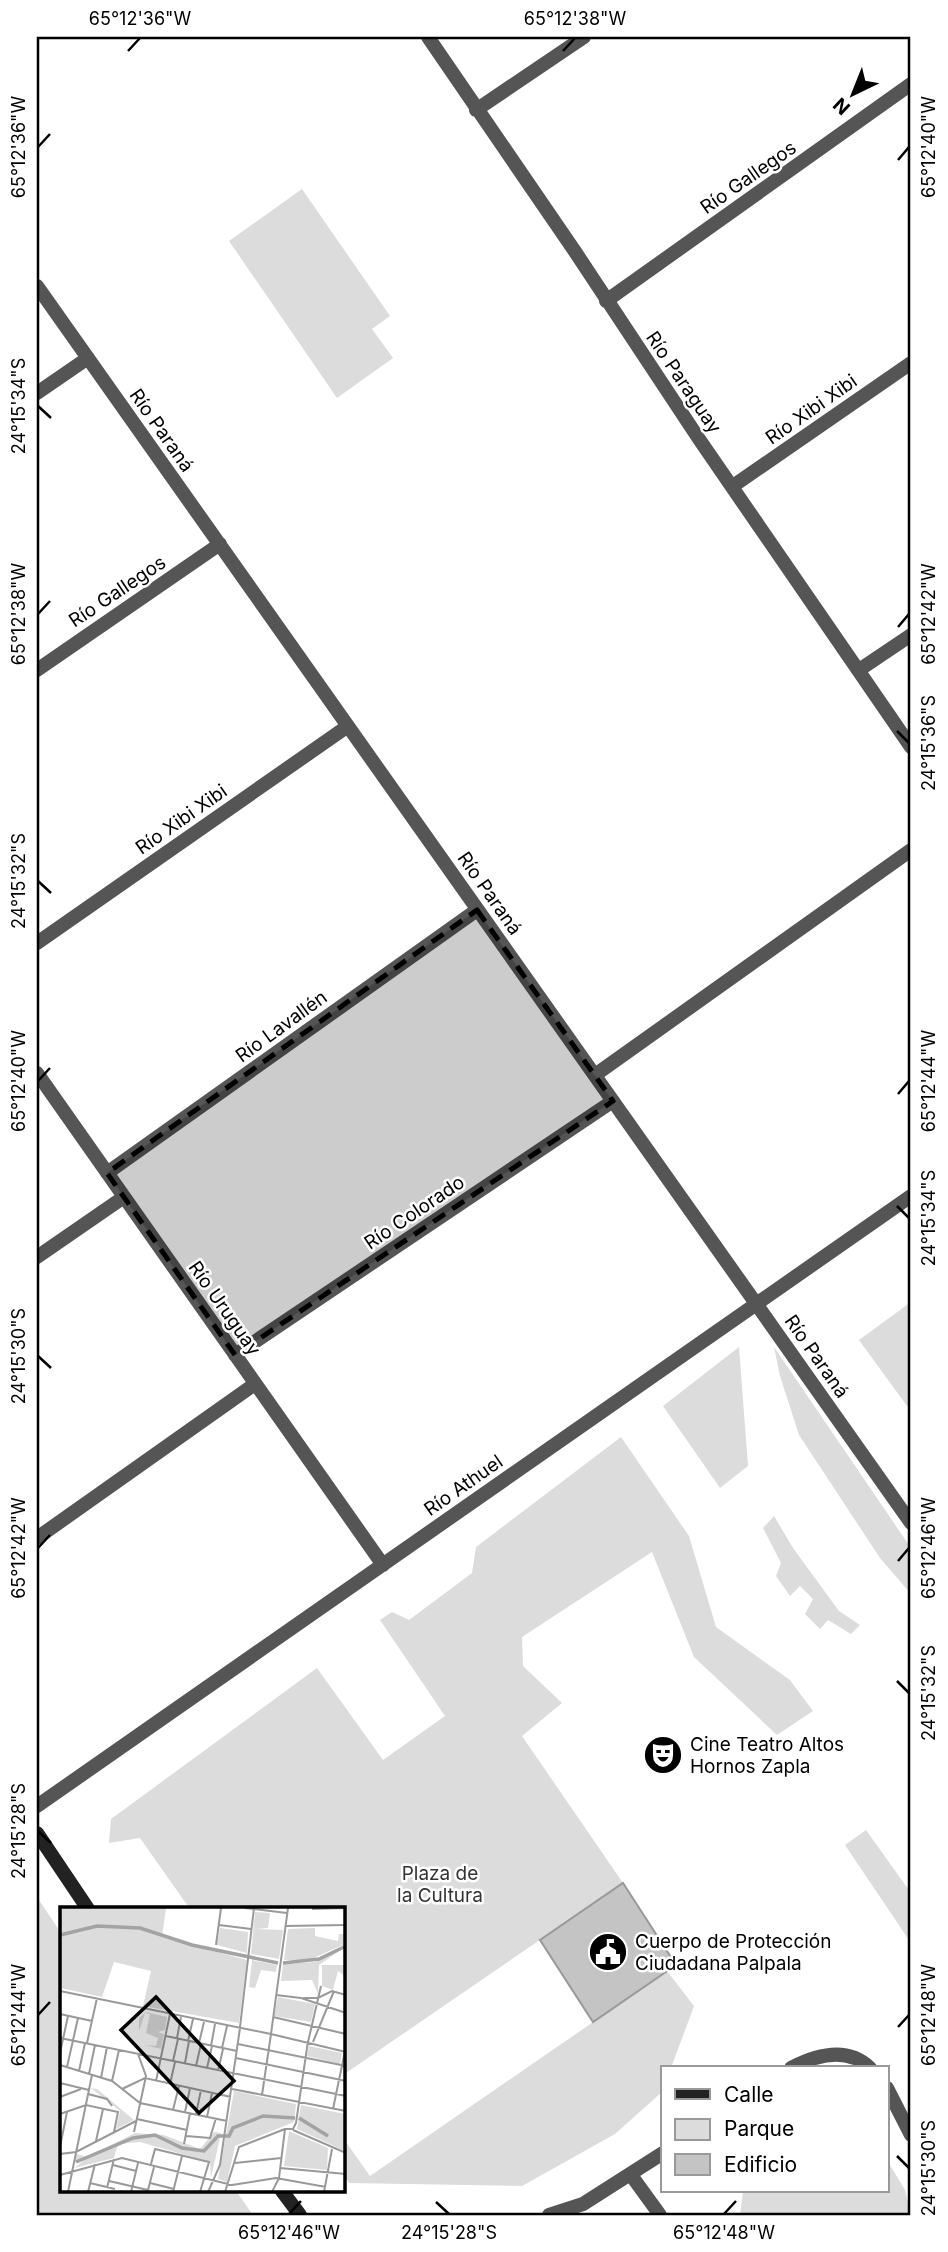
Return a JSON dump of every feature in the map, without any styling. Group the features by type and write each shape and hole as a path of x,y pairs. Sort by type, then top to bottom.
{"main road":[{"path":"37,1833 87,1907"},
{"path":"283,2192 300,2215"}],"street":[{"name":"Río Paraguay","path":"428,37 911,747"},
{"path":"476,110 584,37"},
{"name":"Río Gallegos","path":"606,300 911,84"},
{"name":"Río Paraná","path":"37,286 911,1523"},
{"path":"37,393 88,358"},
{"name":"Río Xibi Xibi","path":"733,486 911,363"},
{"name":"Río Gallegos","path":"37,670 220,544"},
{"path":"859,670 911,635"},
{"name":"Río Xibi Xibi","path":"37,943 348,726"},
{"path":"595,1074 911,850"},
{"name":"Río Lavallén","path":"107,1173 477,909"},
{"name":"Río Uruguay","path":"37,1073 383,1565"},
{"name":"Río Colorado","path":"235,1355 613,1101"},
{"name":"Río Athuel","path":"37,1806 911,1196"},
{"path":"37,1257 124,1197"},
{"path":"37,1538 255,1384"},
{"path":"796,2066 819,2056 839,2054 860,2059 868,2066"},
{"path":"888,2090 911,2135"},
{"path":"548,2215 583,2204 661,2154"},
{"path":"631,2175 660,2215"}],"highlighted area":[{"path":"477,910 613,1101 235,1355 107,1173"}],"green space":[{"path":"302,189 390,316 372,329 393,358 337,398 229,241"},
{"path":"911,1302 911,1404 907,1406 859,1340"},
{"path":"739,1347 748,1466 720,1488 663,1406"},
{"path":"774,1347 911,1548 911,1594 880,1558 799,1435 780,1376"},
{"name":"Plaza de la Cultura","path":"621,1437 689,1536 716,1627 790,1680 813,1711 777,1735 694,1657 652,1552 522,1637 523,1666 562,1703 522,1736 623,1883 345,2074 345,1907 189,1907 140,1838 109,1843 111,1819 317,1668 383,1760 445,1716 380,1620 392,1612 409,1620 472,1573 476,1547"},
{"path":"774,1516 793,1548 839,1611 860,1625 851,1634 828,1620 820,1629 805,1614 813,1599 800,1586 790,1596 776,1576 781,1563 763,1528"},
{"path":"866,1830 911,1893 911,1943 845,1845"},
{"path":"37,1897 60,1932 60,2192 237,2192 253,2215 37,2215"},
{"path":"667,1971 694,2006 672,2066 661,2066 661,2093 615,2134 522,2186 349,2183 345,2177 345,2141 370,2176"},
{"path":"888,2162 905,2190 911,2215 740,2215 743,2192 888,2192"}],"building":[{"name":"Cuerpo de Protección Ciudadana Palpala","path":"623,1883 676,1965 593,2022 540,1940"}],"place":[{"name":"Cine Teatro Altos Hornos Zapla","path":"663,1755"},
{"name":"Cuerpo de Protección Ciudadana Palpala","path":"608,1952"}]}
